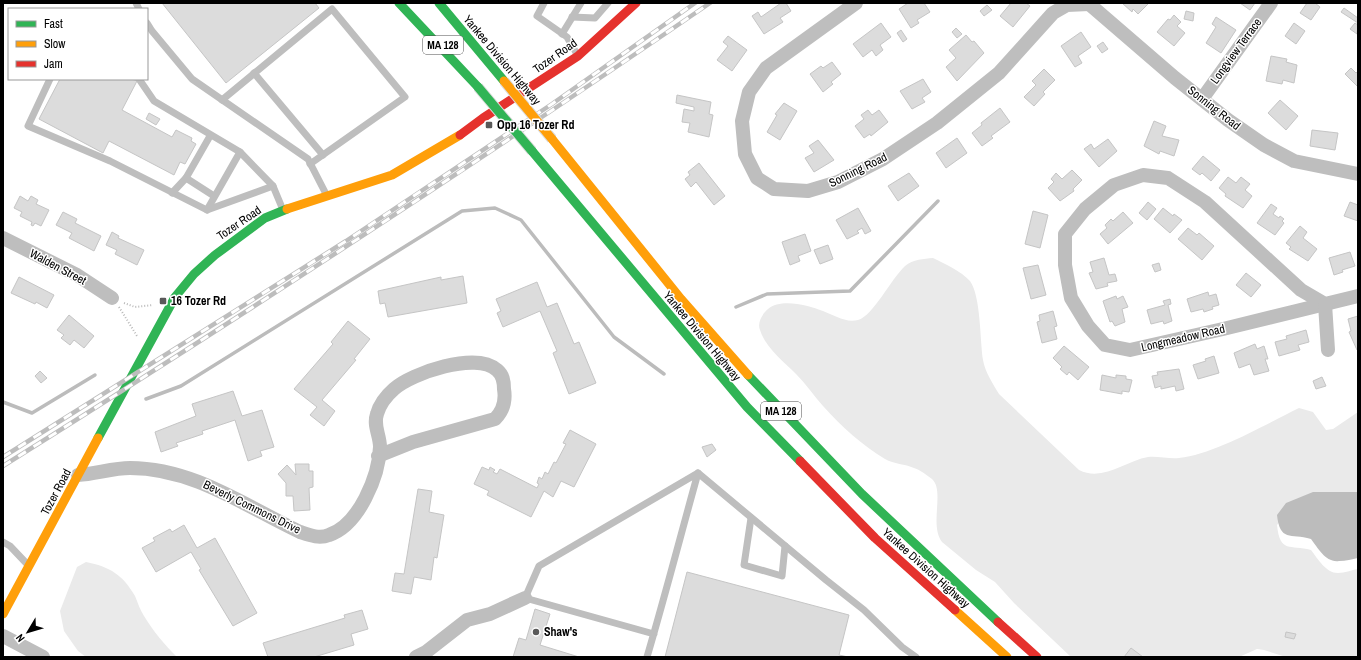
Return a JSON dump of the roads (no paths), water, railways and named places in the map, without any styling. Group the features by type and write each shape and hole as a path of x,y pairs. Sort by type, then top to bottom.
{"main road":[{"path":"399,3 478,87"},
{"name":"Yankee Division Highway","path":"407,3 685,336 747,407 875,538 1008,657"},
{"name":"Yankee Division Highway","path":"439,3 708,329 788,418 886,519 1037,657"},
{"name":"Tozer Road","path":"3,614 172,304 194,274 215,255 265,218 360,186 398,171 462,134 483,118 578,56 636,3"}],"street":[{"name":"Sonning Road","path":"856,3 766,68 749,92 742,121 745,154 757,178 774,189 808,191 838,182 883,159 937,123 999,74 1053,13 1067,5 1089,4 1228,120 1264,145 1294,161 1358,174"},
{"name":"Longview Terrace","path":"1202,99 1271,3"},
{"name":"Longmeadow Road","path":"1325,304 1301,290 1205,202 1168,178 1143,175 1114,185 1085,209 1065,234 1065,265 1072,298 1088,326 1105,345 1130,350 1325,304 1358,296"},
{"name":"Walden Street","path":"3,238 77,275 112,298"},
{"path":"1325,304 1328,350"},
{"name":"Beverly Commons Drive","path":"78,476 129,468 170,473 200,481 293,529 316,537 329,535 354,518 364,501 380,446 376,430 377,414 384,398 399,384 443,366 466,363 482,363 496,369 503,379 505,393 502,412 495,419 413,442 378,456"},
{"path":"416,657 426,652 467,620 490,614 525,598"},
{"path":"3,636 43,657"}],"lane":[{"path":"310,164 405,98 327,3"},
{"path":"544,3 537,16 567,37 578,56"},
{"path":"562,34 581,3"},
{"path":"572,17 595,18 608,3"},
{"path":"222,100 332,10"},
{"path":"148,25 152,32 192,79 308,159 327,196"},
{"path":"254,73 323,155"},
{"path":"50,80 28,126 110,161 207,210 273,186"},
{"path":"140,80 154,101 210,136 240,152 273,186 283,211"},
{"path":"172,193 186,178 210,136"},
{"path":"207,210 240,152"},
{"path":"186,178 214,196"},
{"path":"698,473 864,610 902,647 916,657"},
{"path":"654,634 525,598 539,566 698,473"},
{"path":"647,657 698,473"},
{"path":"751,518 744,565 782,576 785,546"},
{"path":"3,542 10,546 29,567"}],"waterway":[{"path":"736,307 767,294 850,291 938,201"},
{"path":"146,399 181,386 462,211 495,208 521,220 614,337 664,374"},
{"path":"3,402 32,413 95,375"}],"railway":[{"path":"3,457 346,241 552,104 695,3"},
{"path":"3,466 182,353 359,238 535,122 710,3"}],"place":[{"name":"Opp 16 Tozer Rd","path":"489,125"},
{"name":"16 Tozer Rd","path":"163,301"},
{"name":"Shaw's","path":"536,632"}]}
